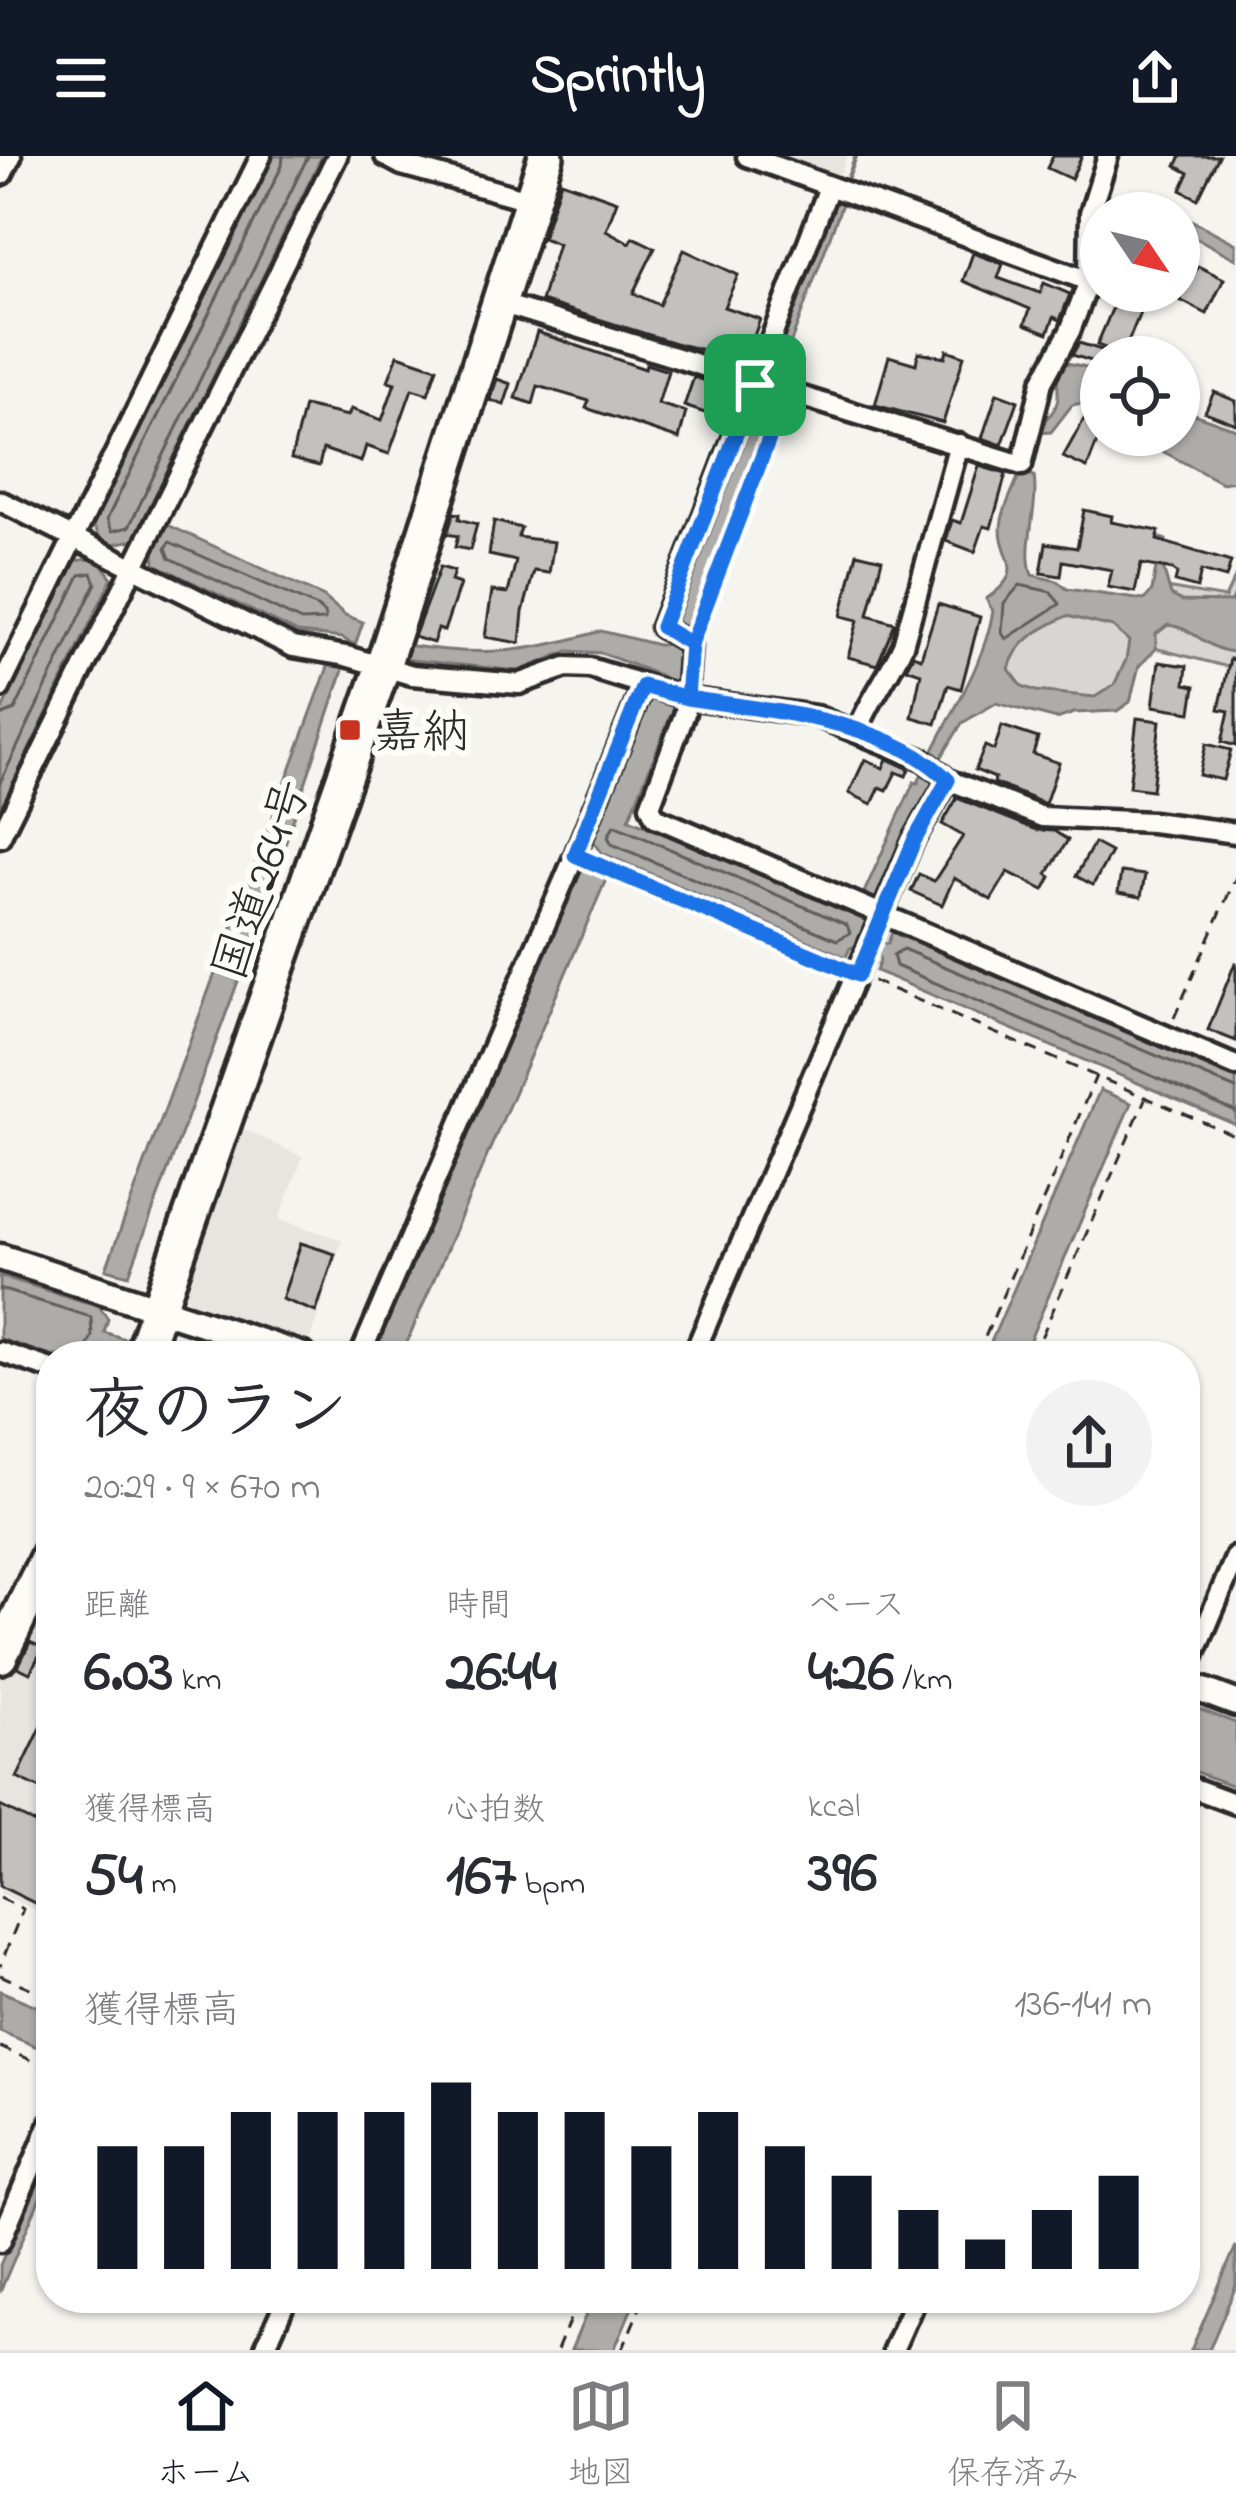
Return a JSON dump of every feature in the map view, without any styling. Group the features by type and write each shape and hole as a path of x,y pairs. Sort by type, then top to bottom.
{"highway":[{"name":"国道264号","path":"150,1334 383,666 546,156"},
{"path":"0,1655 36,1581"}],"street":[{"path":"0,172 8,156"},
{"path":"0,688 261,156"},
{"path":"0,837 337,156"},
{"path":"385,156 402,165 532,201"},
{"path":"747,156 1080,277"},
{"path":"1097,192 1108,156"},
{"path":"366,1341 575,855 691,644 662,627 829,187"},
{"path":"500,303 1022,465 1042,382 1080,304"},
{"path":"857,732 869,698 890,675 903,645 958,444"},
{"path":"0,501 293,647 412,675 519,684 566,667 590,668 667,692 817,716 1042,817 1152,822 1236,833"},
{"path":"667,692 650,806 655,817 1236,1066"},
{"path":"699,1341 884,917 937,770"},
{"path":"0,1257 150,1334 198,1341"},
{"path":"0,1352 36,1364"},
{"path":"1200,1644 1236,1556"},
{"path":"1200,1687 1236,1703"},
{"path":"1200,1791 1236,1804"},
{"path":"0,2242 36,2157"},
{"path":"264,2350 280,2313"},
{"path":"893,2350 909,2313"}],"path":[{"path":"691,644 786,394"},
{"path":"575,855 1236,1136"},
{"path":"1166,1035 1236,877"},
{"path":"983,1341 1096,1076"},
{"path":"1040,1341 1146,1097"},
{"path":"0,1898 23,1909 0,1966"},
{"path":"0,1975 36,1991"},
{"path":"0,2047 36,2063"},
{"path":"557,2350 573,2313"},
{"path":"622,2350 638,2313"}],"shaded area":[{"path":"759,156 847,156 836,186"},
{"path":"1236,575 1236,669 1147,646 1104,705 973,690 1016,580 1149,609 1160,587 1225,598"},
{"path":"241,1128 303,1157 279,1219 342,1240 310,1341 294,1341 192,1305 183,1291"},
{"path":"36,1604 36,1911 0,1893 0,1677"}],"water":[{"path":"273,156 322,156 141,524 159,535 168,525 324,597 345,615 363,622 355,645 342,638 298,633 155,564 154,550 133,540 113,544 103,566 112,578 0,810 0,714 73,561 90,559 101,539 92,523"},
{"path":"833,201 842,204 777,380 767,377"},
{"path":"1200,225 1236,244 1236,259 1200,240"},
{"path":"1067,363 1080,366 1080,403 1072,405 1051,432 1038,433 1038,425 1057,402 1056,372"},
{"path":"759,395 772,400 686,630 673,625"},
{"path":"1200,416 1236,429 1236,481 1222,483 1171,456 1200,456"},
{"path":"1020,472 1034,476 1032,575 1057,581 1067,589 1144,600 1152,591 1161,538 1166,540 1161,561 1171,595 1182,601 1231,602 1236,593 1236,652 1168,625 1156,634 1156,649 1139,666 1130,702 1117,711 1074,713 1057,719 996,703 962,723 932,773 936,784 876,903 862,897 914,782 918,783 980,657 993,611 986,599 1007,579 1010,570 1002,520","holes":["1067,616 1113,627 1129,641 1126,660 1114,685 1095,697 1036,691 1022,686 1009,669 1024,642"]},
{"path":"601,631 658,645 673,644 682,651 680,676 669,703 674,707 629,819 868,921 863,936 881,944 888,943 892,932 1236,1079 1236,1125 876,971 877,953 859,945 850,948 846,957 602,853 593,840 649,698 662,701 668,681 662,676 601,653 568,651 519,671 402,659 406,645 504,651"},
{"path":"329,664 345,664 250,949 129,1275 106,1269"},
{"path":"580,866 607,877 407,1341 377,1341"},
{"path":"1100,1090 1131,1103 1029,1341 991,1341"},
{"path":"0,1276 99,1306 108,1319 104,1332 131,1341 36,1341 36,1351 0,1339"},
{"path":"1200,1710 1236,1723 1236,1787 1200,1774"},
{"path":"0,1991 36,2006 36,2047 0,2031"},
{"path":"36,2181 36,2207 0,2292 0,2265"},
{"path":"1236,2246 1236,2286 1209,2350 1191,2350"},
{"path":"587,2313 630,2313 614,2350 571,2350"}],"building":[{"path":"1053,156 1082,156 1071,179 1047,168"},
{"path":"1181,156 1219,156 1200,195 1181,190 1189,173 1176,166"},
{"path":"561,181 617,201 606,230 630,243 633,237 655,248 633,293 659,305 684,250 738,275 724,307 760,319 747,356 713,345 711,352 675,343 541,301 558,244 542,238"},
{"path":"973,253 1003,264 998,278 1040,293 1044,283 1070,294 1060,320 1054,317 1048,333 1025,324 1030,309 963,281"},
{"path":"1200,267 1224,279 1207,314 1200,310"},
{"path":"1111,312 1140,312 1131,336 1101,336"},
{"path":"537,332 645,369 646,364 668,371 658,404 686,412 679,439 586,408 589,401 538,386 533,404 516,398"},
{"path":"947,350 964,356 943,423 875,405 889,356 916,364 918,352 945,357"},
{"path":"398,355 437,368 428,394 412,389 389,454 366,446 361,462 323,449 319,466 291,459 304,406 348,416 351,409 382,420 395,383 388,381"},
{"path":"694,377 718,385 708,414 684,406"},
{"path":"497,379 511,384 504,405 490,400"},
{"path":"1214,392 1236,401 1236,424 1205,412"},
{"path":"997,393 1018,401 1002,445 982,438"},
{"path":"1080,426 1080,456 1092,456 1087,468 1063,457"},
{"path":"979,466 1006,474 991,528 984,526 975,552 946,541 952,520 961,523"},
{"path":"1084,510 1112,516 1111,522 1159,531 1157,540 1231,562 1226,578 1201,571 1197,588 1175,582 1173,570 1141,564 1135,592 1108,587 1112,570 1063,561 1061,576 1041,573 1046,543 1077,548"},
{"path":"454,513 477,524 470,550 455,547 458,536 447,534"},
{"path":"494,521 521,528 518,537 554,542 549,573 534,571 520,643 485,637 492,591 508,593 516,561 489,555"},
{"path":"857,553 882,559 868,615 895,623 877,665 848,657 858,620 841,616"},
{"path":"440,567 454,571 451,581 460,584 444,631 438,629 433,643 414,637"},
{"path":"938,604 980,617 961,689 948,685 936,724 912,717 921,673 906,668 913,655 921,658"},
{"path":"1230,659 1236,660 1236,746 1222,742 1229,711 1219,709"},
{"path":"1159,662 1187,666 1185,684 1195,686 1191,712 1153,706"},
{"path":"1137,718 1160,721 1152,790 1129,787"},
{"path":"1002,726 1038,738 1033,754 1059,763 1045,804 975,770 985,746 994,750"},
{"path":"1206,744 1231,750 1223,780 1199,775"},
{"path":"865,759 883,768 887,759 909,769 906,776 896,772 887,790 880,787 872,804 849,793"},
{"path":"957,798 1068,840 1047,874 1051,877 1044,890 1008,872 991,900 954,878 942,905 911,891 919,874 934,881 963,836 942,824"},
{"path":"1094,843 1111,852 1093,885 1076,876"},
{"path":"1121,872 1145,875 1141,897 1118,893"},
{"path":"1236,963 1236,1041 1208,1030"},
{"path":"301,1243 335,1254 316,1312 282,1299"},
{"path":"30,1642 36,1645 30,1673 18,1667"},
{"path":"36,1738 36,1787 17,1778"},
{"path":"0,1806 36,1824 36,1904 0,1886"}],"waterway":[{"path":"846,183 856,156"}],"place":[{"name":"嘉納","path":"350,730"}],"route":[{"path":"755,385 662,627 691,644 687,698 643,686 575,855 858,975 914,841 948,780 924,760 817,716 687,698 691,644 786,394 755,385"}]}
